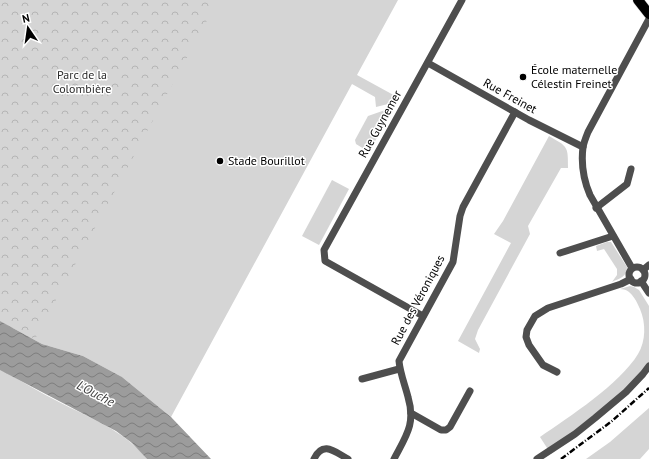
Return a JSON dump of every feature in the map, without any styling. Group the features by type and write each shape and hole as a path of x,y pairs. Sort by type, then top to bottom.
{"main road":[{"path":"638,0 649,14"}],"street":[{"name":"Rue Guynemer","path":"423,316 325,261 324,250 462,0"},
{"path":"632,268 596,208 586,185 583,147 588,132 649,19"},
{"name":"Rue Freinet","path":"428,63 515,112 583,147"},
{"name":"Rue des Véroniques","path":"399,369 399,361 453,262 460,216 463,207 515,112"},
{"path":"596,208 628,184 631,169"},
{"path":"560,253 613,236"},
{"path":"643,270 649,265"},
{"path":"632,268 638,267 643,270"},
{"path":"630,279 630,272 632,268"},
{"path":"641,281 644,275 643,270"},
{"path":"556,372 543,365 529,345 526,337 527,330 534,316 548,308 630,279 634,282 641,281"},
{"path":"641,281 649,292"},
{"path":"537,459 575,434 595,418 626,392 649,366"},
{"path":"362,379 399,369 409,398 411,422 409,430 394,459"},
{"path":"411,413 441,430 446,430 450,427 470,391"},
{"path":"314,459 318,452 324,448 348,459"}],"green space":[{"name":"Stade Bourillot","path":"0,0 398,0 357,75 399,98 396,104 376,107 375,97 352,84 171,417 122,377 83,356 42,344 0,321"},
{"name":"Parc de la Colombière","path":"0,0 218,0 35,339 0,321"},
{"path":"391,108 393,109 369,152 356,144 355,140 368,116"},
{"path":"549,136 566,148 568,155 568,168 561,168 528,226 530,234 478,330 475,339 480,349 479,353 458,341 511,243 494,234 503,221"},
{"path":"332,180 349,189 319,245 302,236"},
{"path":"611,242 627,267 624,275 612,282 617,275 617,269 604,249 597,251 596,246"},
{"path":"630,286 639,290 649,306 649,372 632,389 551,454 540,437 579,410 607,388 630,365 641,349 644,338 642,314 633,296 624,289 620,289"},
{"path":"0,369 118,433 138,449 147,459 0,459"},
{"path":"649,408 649,449 640,459 586,459 610,442"}],"water":[{"name":"L'Ouche","path":"0,321 42,344 83,356 122,377 171,417 211,459 147,459 132,443 116,431 0,370"}],"railway":[{"path":"561,459 612,421 649,388"}],"place":[{"name":"École maternelle Célestin Freinet","path":"523,77"},
{"name":"Stade Bourillot","path":"220,161"}]}
